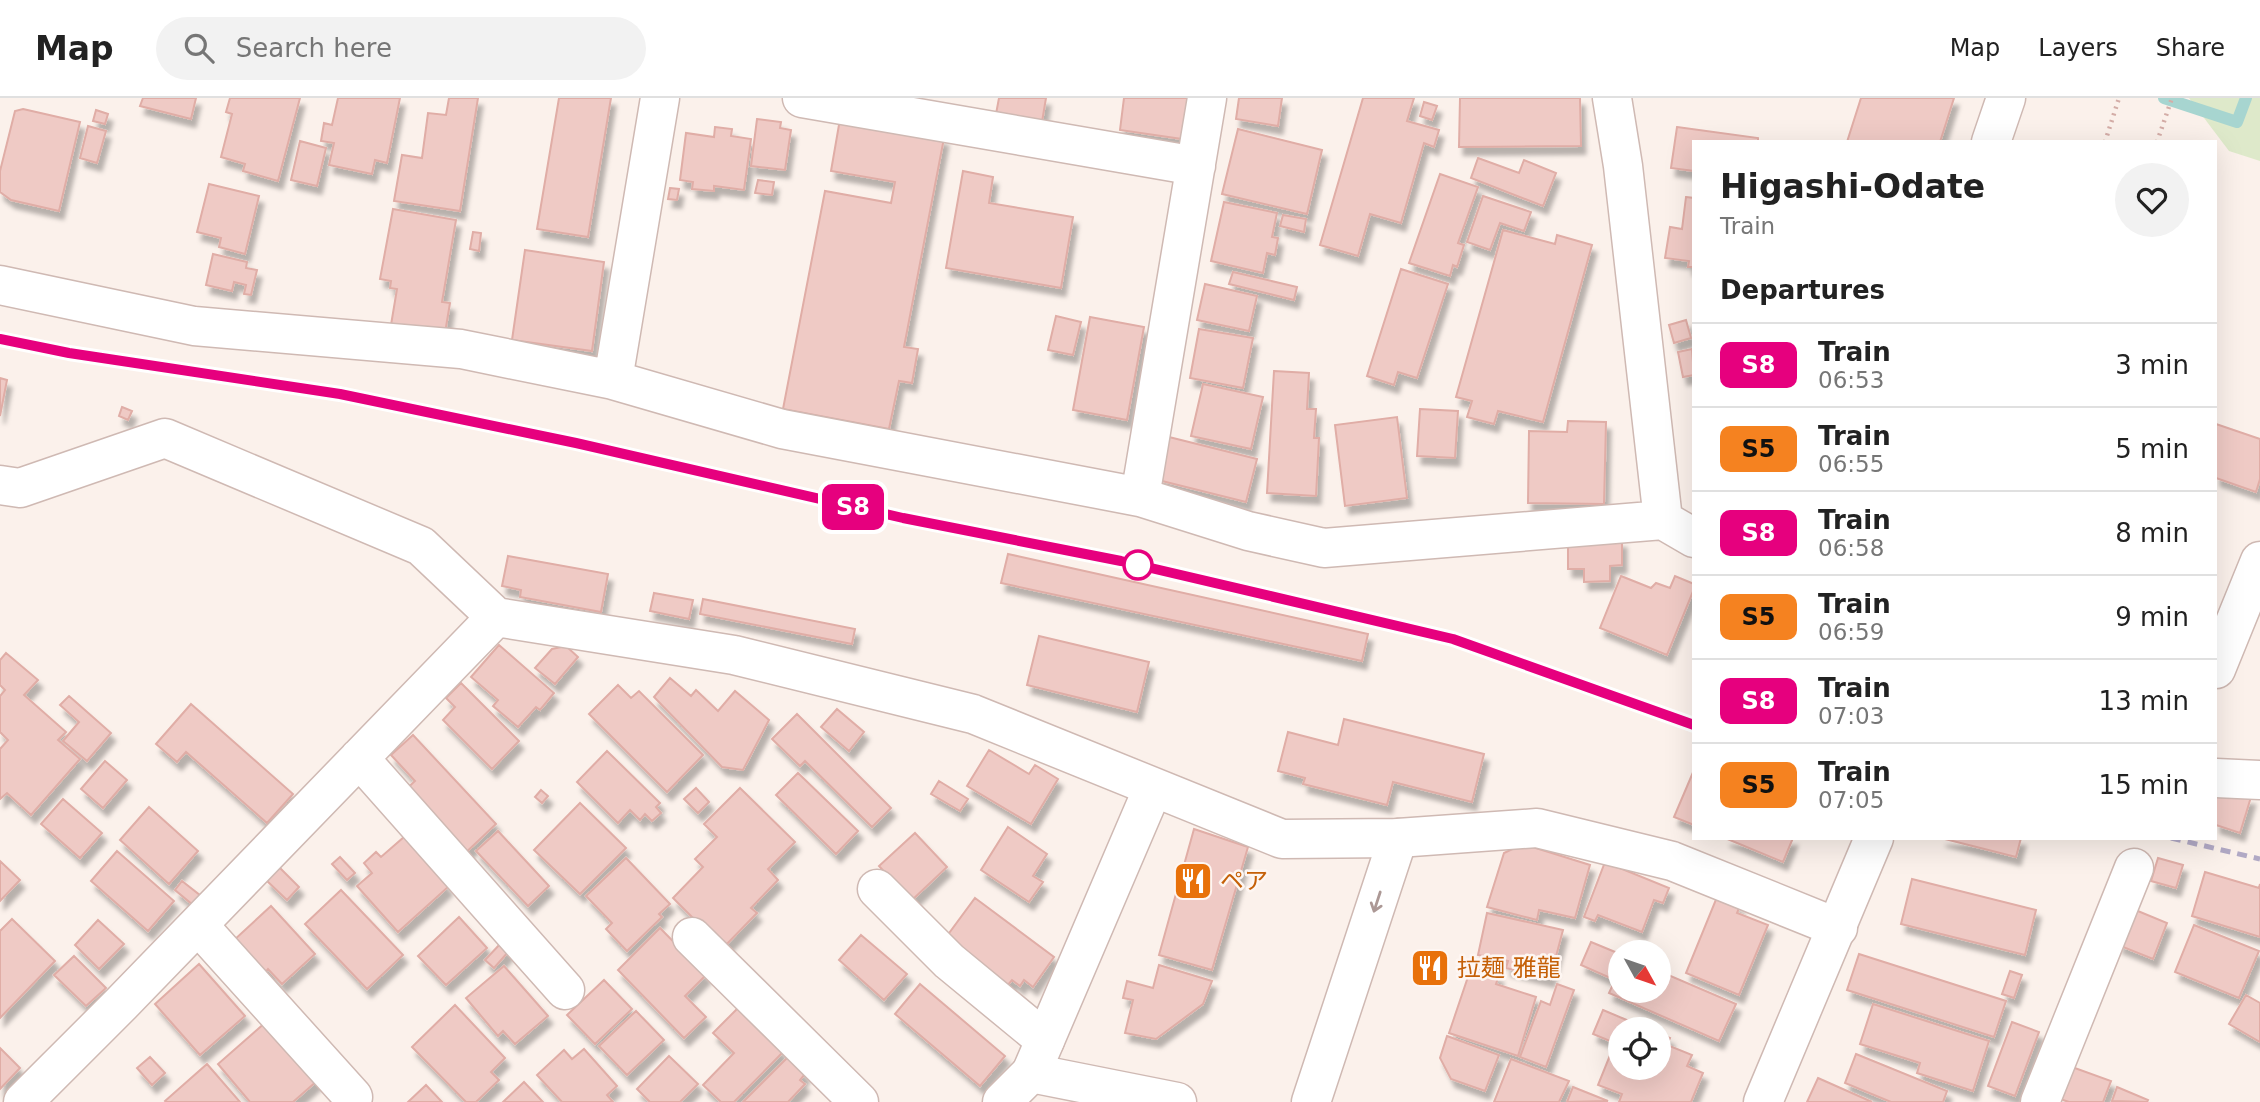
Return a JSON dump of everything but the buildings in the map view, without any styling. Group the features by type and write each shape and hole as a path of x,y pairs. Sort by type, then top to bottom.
{"street":[{"path":"613,380 660,98"},
{"path":"802,98 1196,166"},
{"path":"1140,497 1207,98"},
{"path":"0,285 194,326 461,349 613,380 782,429 1140,497 1248,531 1324,548 1679,529 1612,98"},
{"path":"1623,166 1640,98"},
{"path":"1992,140 2006,98"},
{"path":"0,485 20,488 165,439 421,546 496,617 734,655 973,714 1282,839 1398,838 1537,828 1672,861 1838,928"},
{"path":"2217,667 2260,561"},
{"path":"23,1102 496,617"},
{"path":"359,758 565,990"},
{"path":"2217,778 2260,780"},
{"path":"1002,1102 1038,1057 1153,788"},
{"path":"1311,1102 1398,838"},
{"path":"1763,1102 1873,840"},
{"path":"2040,1102 2134,868"},
{"path":"877,889 949,961 1038,1057 1177,1102"},
{"path":"198,925 353,1097"},
{"path":"692,937 859,1102"}],"path":[{"path":"2158,140 2172,98"},
{"path":"2106,140 2118,100"}],"green space":[{"path":"2189,98 2260,98 2260,161 2229,151"}],"waterway":[{"path":"2164,98 2237,122 2246,98"}],"railway":[{"path":"0,339 69,353 340,394 903,518 1121,561 1453,639 1692,724"},
{"path":"2179,840 2260,859"}],"train":[{"name":"S8","path":"0,339 69,353 340,394 576,443 903,518 1121,561 1453,639 1692,724"}],"place":[{"name":"ペア","path":"1193,881"},
{"name":"拉麺 雅龍","path":"1430,968"}]}
